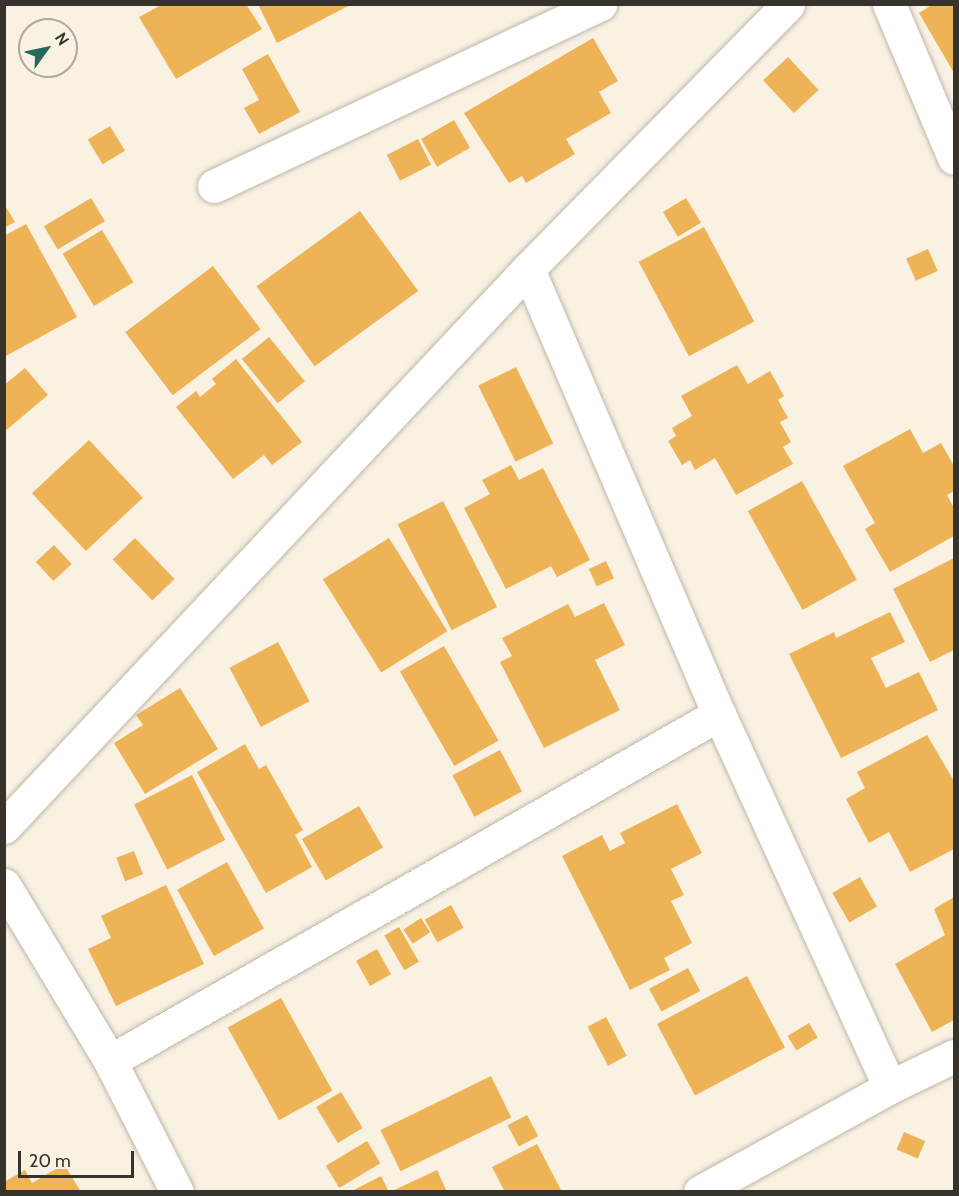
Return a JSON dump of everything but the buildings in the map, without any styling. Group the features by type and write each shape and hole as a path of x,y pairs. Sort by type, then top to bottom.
{"street":[{"path":"214,186 600,4"},
{"path":"4,827 528,269 788,4"},
{"path":"889,4 954,158"},
{"path":"528,269 719,714 890,1087"},
{"path":"110,1061 719,714"},
{"path":"4,885 110,1061 177,1191"},
{"path":"700,1191 890,1087 954,1056"}]}
